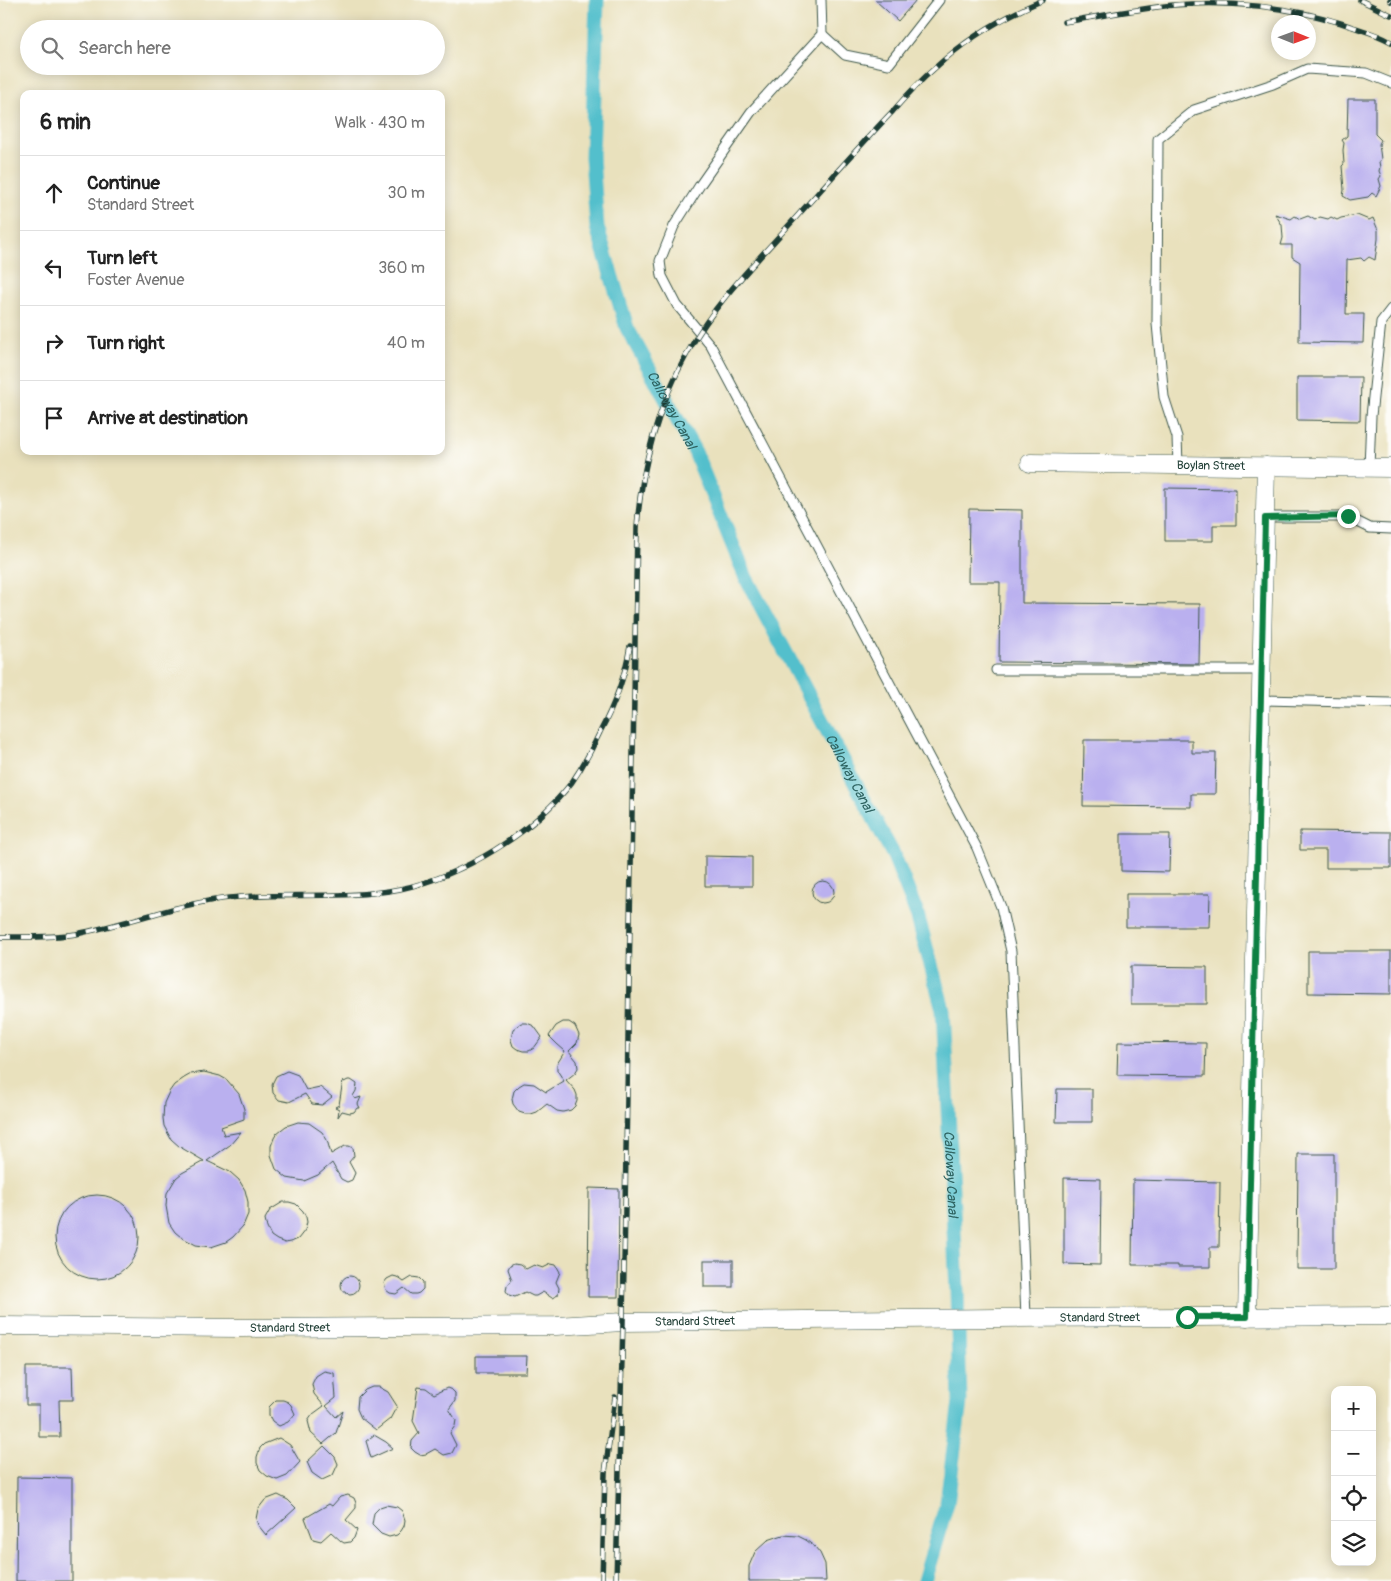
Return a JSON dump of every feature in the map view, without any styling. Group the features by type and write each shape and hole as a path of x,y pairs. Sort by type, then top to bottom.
{"street":[{"name":"Boylan Street","path":"1030,464 1391,468"},
{"path":"1247,1317 1266,466"},
{"name":"Standard Street","path":"0,1326 232,1328 556,1326 623,1322 911,1318 1391,1316"}],"lane":[{"path":"820,0 822,34 845,55 889,64 938,0"},
{"path":"822,34 751,112 700,185 674,226 660,261 662,276 677,305 711,346 977,848 1001,907 1012,951 1026,1318"},
{"path":"1178,465 1177,437 1164,397 1157,324 1158,138 1194,110 1273,84 1307,69 1366,72 1391,83"},
{"path":"1369,468 1371,416 1381,322 1391,309"},
{"path":"1265,518 1348,516 1370,528 1391,529"},
{"path":"996,670 1262,670"},
{"path":"1261,700 1391,703"}],"building":[{"path":"875,0 916,0 898,21"},
{"path":"1348,99 1375,99 1375,134 1381,140 1379,144 1381,159 1379,171 1381,176 1379,179 1381,186 1376,196 1372,193 1368,197 1350,200 1343,196 1342,166 1344,164 1344,143 1342,140 1347,136"},
{"path":"1275,214 1291,219 1295,216 1300,219 1308,216 1315,220 1320,217 1328,219 1331,217 1337,220 1357,215 1369,220 1373,218 1378,230 1375,260 1369,257 1364,261 1361,258 1347,260 1346,314 1364,314 1363,343 1299,342 1300,262 1292,257 1292,245 1281,245 1283,238 1282,225"},
{"path":"1297,377 1361,377 1360,421 1297,420"},
{"path":"1165,488 1236,489 1236,525 1213,525 1213,541 1165,541"},
{"path":"969,509 1022,510 1022,603 1200,604 1199,664 999,662 1000,582 968,582"},
{"path":"1084,740 1192,740 1192,753 1216,753 1215,794 1191,794 1191,807 1083,806"},
{"path":"1300,831 1391,832 1391,868 1326,868 1326,850 1300,850"},
{"path":"1121,834 1170,834 1169,872 1121,871"},
{"path":"705,856 752,857 752,886 705,886"},
{"path":"823,881 831,884 834,892 831,900 823,903 815,900 812,892 815,884"},
{"path":"1126,894 1210,894 1209,927 1126,927"},
{"path":"1308,951 1391,951 1391,994 1308,993"},
{"path":"1131,966 1207,967 1207,1004 1131,1004"},
{"path":"563,1022 569,1022 575,1026 579,1035 577,1043 569,1051 577,1061 578,1068 566,1080 577,1095 575,1106 571,1110 563,1112 557,1111 547,1104 531,1114 519,1112 512,1099 514,1091 519,1086 524,1083 534,1084 546,1092 564,1081 557,1070 557,1064 565,1051 549,1036 556,1026"},
{"path":"521,1023 534,1026 542,1037 534,1048 529,1051 517,1049 513,1046 511,1040 513,1029"},
{"path":"1118,1042 1206,1043 1205,1076 1117,1075"},
{"path":"287,1071 298,1075 306,1090 320,1087 332,1097 322,1105 312,1104 305,1094 289,1102 279,1100 273,1093 272,1084 276,1076"},
{"path":"204,1072 227,1080 239,1094 244,1109 244,1119 221,1127 224,1135 241,1132 230,1145 207,1161 230,1172 239,1180 245,1190 248,1202 248,1214 243,1226 226,1242 211,1247 196,1245 175,1232 169,1223 166,1206 167,1193 176,1178 204,1161 180,1147 171,1139 164,1126 164,1103 174,1085 191,1074"},
{"path":"343,1080 344,1082 351,1080 357,1084 353,1096 355,1099 361,1097 358,1104 360,1108 350,1113 342,1111 338,1117 339,1109 335,1107 339,1105"},
{"path":"1057,1089 1092,1089 1092,1122 1056,1122"},
{"path":"298,1122 309,1123 322,1132 327,1140 331,1154 345,1146 353,1148 354,1156 349,1162 355,1173 352,1180 347,1182 341,1179 332,1163 318,1175 304,1181 287,1178 276,1169 271,1155 271,1146 274,1138 286,1126"},
{"path":"1298,1154 1334,1154 1334,1269 1297,1269"},
{"path":"1064,1178 1101,1179 1100,1265 1064,1264"},
{"path":"1133,1180 1220,1182 1219,1247 1210,1247 1210,1267 1132,1265"},
{"path":"589,1188 619,1189 618,1297 588,1297"},
{"path":"97,1195 120,1202 132,1214 139,1237 132,1260 120,1272 97,1279 74,1272 62,1260 55,1237 62,1214 74,1202"},
{"path":"283,1202 296,1204 303,1211 307,1222 305,1230 298,1239 285,1243 271,1236 265,1219 270,1210"},
{"path":"704,1260 733,1260 733,1287 704,1287"},
{"path":"514,1263 520,1264 526,1269 534,1265 543,1268 551,1264 556,1265 560,1272 556,1282 559,1288 558,1295 552,1298 543,1292 533,1296 525,1292 515,1297 509,1295 506,1291 507,1286 512,1280 508,1269"},
{"path":"350,1276 356,1279 359,1285 356,1291 350,1294 344,1291 341,1285 344,1279"},
{"path":"393,1276 404,1282 412,1277 419,1278 423,1282 423,1289 416,1294 411,1294 404,1288 396,1294 390,1293 386,1290 384,1283"},
{"path":"476,1356 527,1356 526,1373 476,1373"},
{"path":"26,1367 72,1367 73,1400 59,1400 60,1437 39,1437 39,1405 26,1405"},
{"path":"324,1371 334,1373 336,1398 326,1406 336,1417 343,1411 336,1433 323,1444 311,1433 308,1421 313,1414 324,1406 314,1394 312,1384 316,1376"},
{"path":"379,1387 388,1392 397,1406 390,1419 376,1430 361,1418 357,1409 358,1397 365,1390"},
{"path":"418,1387 426,1388 434,1394 447,1388 455,1393 455,1401 449,1409 456,1420 455,1426 450,1433 456,1445 452,1453 444,1455 435,1449 420,1455 411,1448 412,1441 419,1433 413,1421"},
{"path":"276,1400 288,1402 295,1414 288,1422 279,1426 272,1421 269,1415 269,1407"},
{"path":"374,1435 393,1448 371,1458 366,1441"},
{"path":"279,1438 290,1445 300,1462 287,1476 277,1480 267,1476 260,1470 257,1457 260,1448 264,1444"},
{"path":"324,1446 335,1457 338,1464 333,1475 322,1480 312,1473 307,1462"},
{"path":"17,1477 72,1478 72,1581 16,1581"},
{"path":"278,1495 288,1500 296,1508 266,1535 256,1519 258,1509 265,1500"},
{"path":"348,1495 354,1498 356,1503 356,1508 346,1520 357,1530 354,1538 350,1542 344,1543 331,1532 321,1541 313,1539 305,1518 329,1504 332,1506 340,1497"},
{"path":"386,1505 397,1507 402,1511 405,1520 401,1531 397,1535 389,1537 381,1534 372,1525 374,1513 380,1507"},
{"path":"783,1535 798,1536 815,1547 825,1564 826,1581 749,1581 749,1566 755,1552 768,1540"}],"waterway":[{"name":"Calloway Canal","path":"597,0 592,157 597,227 627,328 695,452 746,578 894,856 917,914 943,1009 957,1290 960,1402 947,1503 924,1581"}],"railway":[{"path":"616,1581 623,1322 637,528 642,483 653,437 677,372 699,333 725,297 754,263 929,73 947,57 986,29 1014,13 1043,0"},
{"path":"1360,0 1391,15"},
{"path":"1064,22 1174,5 1237,4 1280,9 1321,17 1391,42"},
{"path":"0,937 48,937 76,934 171,909 229,898 357,894 400,889 424,883 472,863 495,850 538,818 572,782 587,757 619,690 630,646"},
{"path":"602,1581 605,1473 615,1397"}],"route":[{"path":"1187,1317 1247,1317 1265,518 1348,516"}]}
